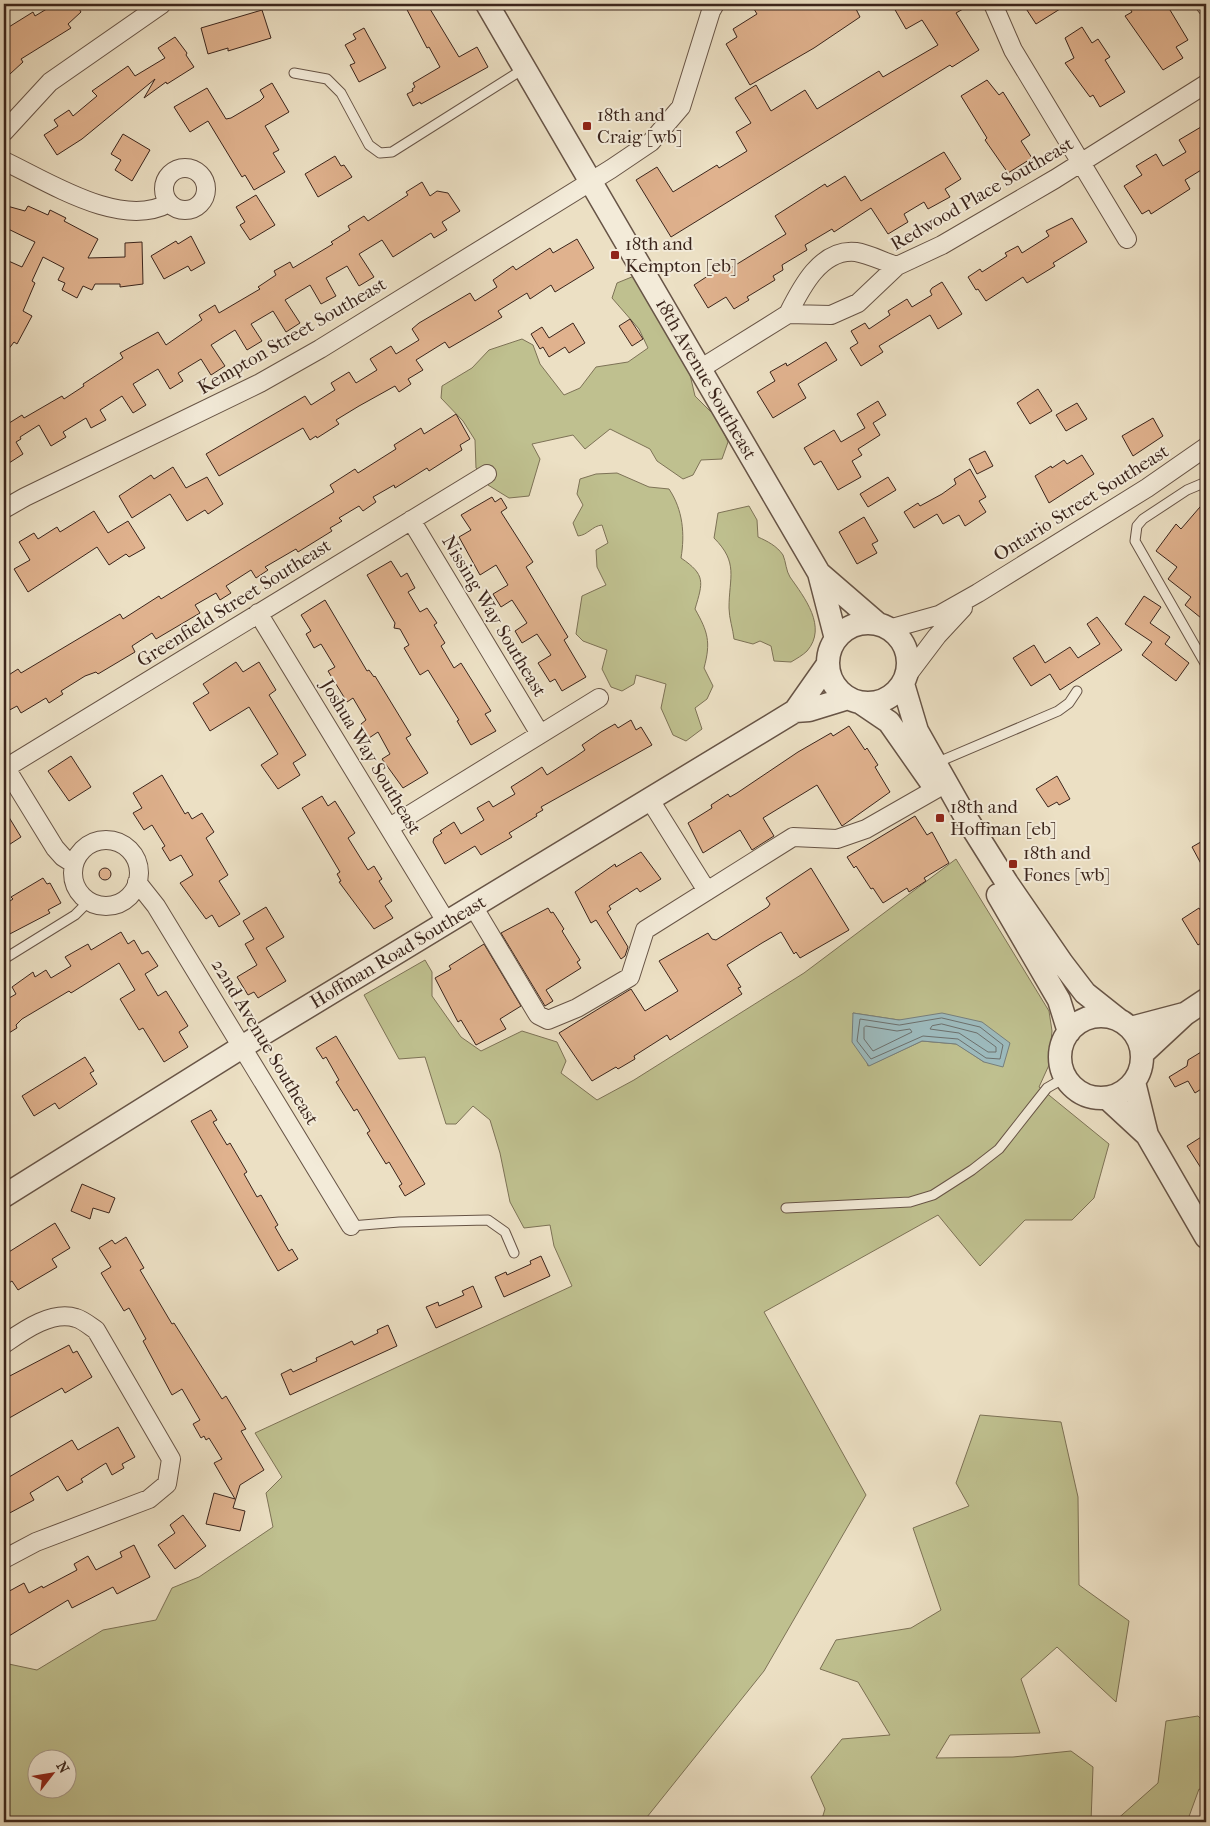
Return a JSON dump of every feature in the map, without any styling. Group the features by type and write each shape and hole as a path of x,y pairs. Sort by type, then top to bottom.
{"street":[{"path":"4,132 50,82 162,4"},
{"name":"18th Avenue Southeast","path":"487,4 819,573 836,639"},
{"name":"Kempton Street Southeast","path":"4,509 260,383 591,181 650,142 681,106 711,11 716,4"},
{"path":"993,4 1013,50 1127,239"},
{"name":"Redwood Place Southeast","path":"788,314 831,316 858,303 896,266 942,245 1081,163 1206,84"},
{"path":"4,161 99,205 134,211 156,209 169,203"},
{"path":"700,369 788,314 802,286 814,271 842,252 857,252 896,266"},
{"name":"Ontario Street Southeast","path":"884,627 939,615 978,593 1147,488 1206,447"},
{"name":"Greenfield Street Southeast","path":"4,767 487,474"},
{"name":"Nissing Way Southeast","path":"411,520 540,734"},
{"name":"18th Avenue Southeast","path":"819,573 884,627"},
{"name":"Ontario Street Southeast","path":"905,680 937,636 978,593"},
{"name":"Joshua Way Southeast","path":"258,613 447,923"},
{"path":"854,700 874,703 885,700 895,693 905,680 909,661 903,643 884,627 856,625 846,629 836,639 830,651 828,664 834,683 854,700 889,722 936,789 1040,966 1058,1000 1069,1032"},
{"name":"Hoffman Road Southeast","path":"4,1196 243,1047 795,711 828,664"},
{"path":"905,680 918,731 1002,875 1062,963 1085,993 1125,1024 1139,1040 1142,1054 1141,1069 1134,1082 1122,1092 1107,1098 1091,1096 1076,1089 1066,1077 1061,1062 1062,1046 1069,1032 1079,1022 1092,1017 1106,1016 1125,1024 1184,1014"},
{"path":"390,827 599,698"},
{"name":"Hoffman Road Southeast","path":"795,711 854,700"},
{"path":"4,767 54,848 74,864"},
{"path":"473,906 538,1016 548,1020 577,1008 630,977 645,930 793,837 836,839 866,829 936,789"},
{"path":"650,800 707,891"},
{"path":"98,841 115,841 130,850 135,857 139,874 137,882 128,897 114,905 105,906 88,901 77,889 73,872 74,864 78,856 90,844 98,841"},
{"name":"22nd Avenue Southeast","path":"137,882 156,906 352,1226"},
{"path":"1142,1054 1184,1014 1206,1000"},
{"path":"1134,1082 1147,1135 1206,1238"},
{"path":"1107,1098 1147,1135"},
{"path":"4,1344 26,1329 58,1316 75,1318 96,1330 172,1459 167,1484 150,1499 36,1542 4,1559"}],"lane":[{"path":"294,73 327,78 341,93 370,145 380,153 392,152 526,68"},
{"path":"1206,482 1186,490 1143,519 1137,526 1135,541 1206,665"},
{"path":"935,763 1058,711 1069,703 1077,691"},
{"path":"4,959 75,916 88,901"},
{"path":"786,1208 910,1202 933,1195 972,1170 999,1149 1047,1088 1066,1077"},
{"path":"352,1226 400,1222 488,1220 505,1232 514,1253"}],"green space":[{"path":"644,272 687,362 695,396 717,418 728,442 722,459 701,460 693,475 683,479 657,461 650,449 610,429 585,449 573,435 532,444 540,459 529,496 509,498 488,485 487,478 476,468 475,440 463,421 441,398 442,386 472,368 489,350 522,339 533,345 540,364 564,395 580,388 596,367 628,362 648,348 639,329 612,298 617,283"},
{"path":"617,473 649,487 669,489 674,497 682,522 681,558 699,574 701,585 695,609 707,637 708,644 704,668 713,686 707,699 695,708 702,729 686,741 673,735 661,708 666,684 636,675 634,684 622,691 611,687 602,669 607,650 583,641 576,634 582,596 606,585 597,567 596,550 608,543 602,525 578,536 573,523 583,505 577,494 580,479 596,474"},
{"path":"749,506 757,520 758,537 775,546 781,552 789,575 812,612 815,622 813,642 807,651 791,662 774,661 771,646 760,641 753,644 734,639 729,612 730,563 722,547 714,538 718,513"},
{"path":"956,859 1049,1011 1052,1031 1049,1065 1039,1087 1109,1144 1094,1198 1072,1220 1025,1220 980,1266 938,1215 764,1312 866,1495 764,1671 643,1822 4,1822 4,1663 37,1670 103,1630 156,1620 172,1588 199,1577 273,1527 266,1493 282,1477 255,1433 572,1286 554,1246 550,1225 524,1228 510,1202 500,1153 490,1120 473,1106 456,1124 446,1124 425,1057 399,1059 364,995 425,960 432,972 432,996 461,1037 481,1051 522,1031 557,1042 566,1061 561,1073 597,1100 634,1080 804,973","holes":["853,1013 899,1020 1010,1043 984,1062 957,1044 922,1041 868,1066"]},
{"path":"980,1415 1061,1422 1078,1497 1079,1585 1129,1621 1116,1702 1057,1647 1021,1679 1040,1733 950,1735 936,1758 1013,1757 1071,1751 1093,1767 1091,1822 821,1822 825,1809 811,1777 842,1739 890,1735 858,1682 820,1669 836,1640 911,1628 941,1610 913,1528 969,1506 956,1483"},
{"path":"1198,1716 1206,1724 1206,1792 1199,1789 1187,1822 1114,1822 1158,1783 1166,1721"}],"water":[{"path":"853,1013 899,1020 942,1013 982,1022 1010,1043 1003,1067 984,1062 956,1044 922,1041 869,1066 852,1042"}],"building":[{"path":"55,4 76,4 81,12 68,24 71,28 21,59 23,62 10,74 4,67 4,30 33,12 35,16"},
{"path":"404,4 427,4 459,57 477,47 488,67 421,104 420,102 413,106 407,94 413,91 412,89 415,87 413,83 440,67 429,47 427,48"},
{"path":"751,4 848,4 851,9 855,7 860,17 814,48 750,85 726,44 737,37 733,29 757,14"},
{"path":"901,4 972,4 956,13 979,50 952,67 950,65 671,237 636,180 657,167 673,192 717,165 719,168 747,151 736,132 751,123 735,98 756,85 771,111 805,90 817,109 879,71 883,77 938,45 922,20 906,29 894,8"},
{"path":"1023,4 1068,4 1036,24"},
{"path":"1127,4 1157,4 1160,9 1167,5 1188,40 1176,47 1183,58 1163,70 1125,16 1132,12"},
{"path":"262,10 271,38 228,51 228,48 208,54 201,28"},
{"path":"1082,27 1092,43 1098,39 1110,57 1105,60 1125,92 1100,107 1093,95 1090,97 1065,63 1074,58 1065,38"},
{"path":"364,28 386,68 359,82 350,65 355,63 345,45 356,39 353,34"},
{"path":"175,37 187,53 186,55 194,67 167,84 166,82 144,98 155,79 82,139 57,155 44,135 58,126 54,120 69,110 73,116 97,96 92,91 128,66 135,76 165,58 158,48"},
{"path":"987,80 999,95 1003,92 1030,135 1021,141 1032,158 1008,173 985,140 987,138 961,96"},
{"path":"272,83 289,112 265,126 279,150 273,153 285,172 254,190 245,175 242,177 208,121 190,132 174,107 207,88 226,119 231,118 260,101 264,97 260,90"},
{"path":"1206,124 1206,167 1185,180 1190,189 1151,214 1149,210 1142,214 1124,186 1142,175 1136,166 1156,154 1163,166 1186,152 1179,140"},
{"path":"123,134 150,150 132,181 115,170 121,160 111,154"},
{"path":"944,152 961,179 945,189 950,197 928,209 924,202 904,214 908,222 888,234 871,208 834,232 832,229 805,245 807,250 782,265 783,270 773,276 775,280 747,297 749,300 734,309 726,297 708,308 694,285 726,264 729,269 786,234 775,216 825,184 827,187 845,176 861,201"},
{"path":"335,156 341,166 344,165 352,177 318,197 305,174"},
{"path":"422,182 430,196 437,191 448,193 460,211 442,222 447,230 434,238 431,233 393,257 382,240 359,254 374,277 359,286 347,266 326,278 336,296 321,304 310,285 285,300 300,323 286,332 273,311 251,324 262,341 247,350 235,330 211,345 225,366 211,375 201,359 178,373 183,381 170,389 158,369 133,384 146,405 133,413 122,396 100,410 106,420 91,428 86,418 63,432 66,437 51,446 39,425 20,437 21,439 16,442 23,454 9,463 4,454 4,421 6,425 22,415 24,418 62,396 64,399 123,358 120,353 158,332 166,345 202,320 199,315 215,305 219,313 260,289 258,287 276,275 274,271 290,262 293,268 333,244 331,242 350,230 348,226 364,216 368,221 408,195 406,192"},
{"path":"256,195 275,225 250,240 240,225 245,222 236,207"},
{"path":"7,206 25,211 28,206 48,215 50,210 66,218 64,221 98,239 88,258 125,257 125,243 142,242 143,284 120,287 120,284 95,284 92,290 83,286 77,298 62,290 65,283 58,280 64,268 43,257 32,281 35,283 23,311 32,316 17,344 14,342 4,355 4,259 22,267 35,242 4,227 4,214"},
{"path":"1072,218 1087,242 1053,263 1055,266 1027,283 1023,277 986,301 978,289 976,290 968,277 980,269 982,272 1007,256 1005,253 1018,246 1022,253 1049,236 1046,231"},
{"path":"191,236 205,263 191,271 188,266 164,279 151,256 176,241 178,244"},
{"path":"577,239 594,268 555,292 551,285 530,299 527,293 498,311 502,317 449,348 445,342 416,360 423,370 408,379 411,384 399,392 395,386 359,406 336,420 339,424 317,438 316,436 310,440 303,428 219,476 206,454 305,396 311,405 335,390 331,383 349,372 356,383 377,370 370,359 391,346 396,354 419,340 412,329 419,323 470,293 475,301 497,287 493,280 513,266 516,270 550,248 553,253"},
{"path":"942,282 962,314 938,329 930,315 879,346 883,352 861,366 850,348 858,343 851,331 865,323 869,329 890,315 888,311 907,299 912,307 932,295 930,291 932,288"},
{"path":"630,319 643,339 632,346 619,326"},
{"path":"573,323 585,343 569,353 565,347 549,357 543,347 540,349 531,334 542,327 549,338"},
{"path":"826,342 837,360 798,384 806,398 773,418 757,392 775,381 770,372 786,363 787,366"},
{"path":"1038,389 1052,411 1030,424 1017,403"},
{"path":"878,401 886,415 873,423 880,435 858,449 862,455 852,461 861,477 838,490 821,461 814,465 804,448 834,430 841,442 865,428 857,414"},
{"path":"1077,403 1087,419 1066,431 1056,415"},
{"path":"456,414 470,439 460,445 462,450 429,471 427,468 395,488 394,485 373,497 376,502 363,511 359,506 339,518 342,521 330,528 332,531 298,552 296,549 265,567 268,570 256,578 251,570 226,586 231,593 220,600 216,593 195,605 200,613 156,639 152,633 132,646 135,652 98,674 96,672 85,676 61,691 63,694 49,703 46,698 21,713 17,706 4,713 4,678 18,669 21,673 120,614 123,619 159,596 161,599 334,492 330,485 355,469 358,473 396,449 394,445 421,428 424,434"},
{"path":"1153,418 1163,436 1133,456 1122,436"},
{"path":"985,451 993,466 977,474 969,459"},
{"path":"1082,455 1094,474 1049,503 1035,476 1064,460 1067,464"},
{"path":"173,467 186,488 207,477 223,504 208,514 205,510 187,521 170,494 132,518 119,496 151,475 154,479"},
{"path":"970,469 986,497 979,501 986,512 965,526 959,515 943,524 937,514 914,528 904,512 918,503 920,506 942,494 956,484 954,479"},
{"path":"888,477 896,490 868,507 860,494"},
{"path":"492,497 495,502 501,498 507,508 501,512 533,562 526,567 568,637 564,640 586,677 562,691 555,679 550,682 538,663 551,655 537,634 522,643 515,631 527,623 512,600 501,607 493,594 508,585 496,565 480,575 459,537 471,530 461,515"},
{"path":"1206,500 1206,622 1185,605 1191,597 1168,579 1177,567 1156,551 1176,524 1181,529"},
{"path":"94,511 108,533 128,521 145,548 129,557 126,554 109,565 97,547 28,592 14,569 30,560 19,542 34,533 38,539 57,527 60,532"},
{"path":"864,517 878,541 872,544 877,553 857,564 839,532"},
{"path":"391,561 401,577 407,573 415,588 408,592 420,612 427,608 437,623 434,625 445,643 441,646 454,668 461,663 491,711 485,714 496,731 471,745 457,721 459,720 428,670 420,675 404,648 409,645 400,629 394,628 395,623 367,575"},
{"path":"1144,596 1161,607 1150,623 1170,637 1165,644 1189,663 1176,681 1142,655 1152,642 1125,624"},
{"path":"325,600 367,671 369,670 375,676 411,735 406,738 428,773 403,788 382,759 390,754 378,732 369,738 361,724 366,720 353,698 347,702 328,671 335,667 321,644 314,648 306,634 311,631 301,615"},
{"path":"1097,617 1122,650 1060,690 1050,674 1031,686 1013,658 1034,645 1045,663 1070,647 1078,658 1100,644 1087,624"},
{"path":"236,662 243,672 259,662 276,690 269,695 306,755 293,763 300,775 278,789 261,765 278,754 249,707 210,731 193,703 209,693 203,684"},
{"path":"631,720 636,730 641,727 652,745 541,807 543,810 536,814 537,816 509,833 512,837 481,855 475,846 445,864 433,842 434,838 442,833 440,831 454,822 461,834 484,820 477,808 489,801 493,807 515,794 511,787 542,767 547,775 585,750 582,745 601,732 615,724 618,728"},
{"path":"849,726 878,765 875,767 890,792 842,826 817,785 763,818 774,836 752,850 740,830 703,853 688,823 712,808 711,805 728,794 730,797 798,752 831,733 833,736"},
{"path":"71,756 91,787 69,801 48,771"},
{"path":"162,775 185,814 188,812 192,819 202,813 214,832 206,838 228,875 219,881 240,914 219,927 212,915 206,919 180,883 193,875 181,855 170,861 162,848 165,846 152,825 144,830 133,813 142,808 133,793"},
{"path":"1057,776 1070,799 1059,805 1057,802 1048,807 1036,789"},
{"path":"322,796 328,806 335,801 355,833 348,838 368,870 374,866 382,879 379,881 392,901 385,906 393,918 374,929 339,882 341,881 337,874 340,872 302,808"},
{"path":"4,809 21,837 4,848"},
{"path":"915,816 927,835 932,832 949,863 924,878 926,881 909,892 907,888 883,903 856,866 854,868 847,857"},
{"path":"1206,839 1206,873 1192,847"},
{"path":"641,852 661,879 640,892 637,888 609,906 611,909 607,912 628,947 625,956 621,959 596,920 591,923 575,892 615,864 616,867"},
{"path":"103,868 107,868 111,874 107,880 103,880 99,876 99,872"},
{"path":"811,868 849,930 800,958 796,952 794,954 781,932 762,943 727,965 741,987 738,988 742,994 670,1040 667,1035 634,1056 635,1059 618,1069 616,1067 592,1081 559,1033 631,989 645,1011 678,991 659,961 708,933 712,939 716,940 768,907 770,904 766,898"},
{"path":"43,878 47,884 50,883 61,903 48,910 50,913 4,937 4,905 13,899 11,897"},
{"path":"266,907 284,937 266,948 286,981 258,998 254,992 248,995 237,977 257,965 245,944 254,939 243,921"},
{"path":"548,908 551,913 553,912 564,929 562,931 580,960 577,962 581,968 546,990 553,1001 545,1006 501,933"},
{"path":"1199,908 1206,920 1206,940 1198,945 1182,919"},
{"path":"121,932 128,944 134,940 142,954 148,951 158,966 145,974 158,996 166,991 188,1026 179,1032 188,1047 164,1062 143,1028 139,1030 120,999 135,990 119,963 71,993 69,991 22,1019 16,1025 17,1028 4,1036 4,1001 16,994 12,987 33,972 35,977 46,970 51,978 71,966 65,957 88,944 91,950"},
{"path":"484,944 521,1006 500,1019 506,1029 476,1045 461,1020 458,1022 435,978 451,969 449,966"},
{"path":"336,1036 425,1184 405,1196 399,1186 402,1184 389,1162 386,1164 367,1133 370,1131 357,1109 354,1111 336,1082 339,1080 326,1057 323,1059 316,1048"},
{"path":"1206,1049 1206,1086 1195,1093 1188,1081 1175,1087 1169,1077 1187,1066 1188,1060"},
{"path":"85,1057 94,1071 90,1073 97,1084 59,1109 55,1103 34,1116 22,1096"},
{"path":"211,1110 217,1120 213,1122 227,1145 230,1143 247,1172 244,1174 257,1197 261,1195 278,1225 275,1227 289,1251 292,1249 298,1259 278,1271 191,1121"},
{"path":"1206,1134 1206,1176 1187,1146"},
{"path":"82,1184 115,1198 109,1213 93,1208 90,1219 71,1211"},
{"path":"55,1223 70,1248 52,1259 57,1267 18,1290 12,1281 4,1286 4,1255"},
{"path":"126,1237 144,1268 140,1270 172,1324 174,1323 222,1399 226,1396 246,1429 241,1431 264,1470 240,1485 233,1508 245,1511 240,1531 206,1524 214,1493 235,1499 214,1463 222,1459 209,1438 206,1440 204,1436 201,1438 193,1424 200,1420 182,1389 172,1395 143,1341 146,1339 129,1308 124,1311 101,1273 111,1267 99,1248 112,1240 115,1244"},
{"path":"541,1256 550,1276 504,1297 495,1277 506,1272 507,1275 531,1264 530,1261"},
{"path":"473,1286 482,1307 436,1328 426,1307 438,1302 439,1306 464,1295 462,1291"},
{"path":"388,1325 397,1346 290,1395 281,1374 291,1369 293,1372 317,1361 316,1358 352,1341 354,1345 378,1333 377,1330"},
{"path":"69,1345 73,1353 77,1351 92,1377 65,1393 62,1388 4,1421 4,1379"},
{"path":"118,1427 135,1457 122,1464 124,1468 112,1475 106,1463 81,1479 83,1482 67,1491 58,1476 30,1493 34,1500 4,1516 4,1480 72,1440 78,1450"},
{"path":"183,1515 206,1546 175,1569 158,1545 175,1533 170,1525"},
{"path":"134,1545 150,1577 117,1594 113,1587 72,1608 68,1600 4,1639 4,1594 24,1583 29,1593 42,1586 43,1588 77,1570 74,1564 88,1556 96,1570 122,1557 120,1552"}],"place":[{"name":"18th and Craig [wb]","path":"587,126"},
{"name":"18th and Kempton [eb]","path":"615,255"},
{"name":"18th and Hoffman [eb]","path":"940,818"},
{"name":"18th and Fones [wb]","path":"1013,864"}]}
